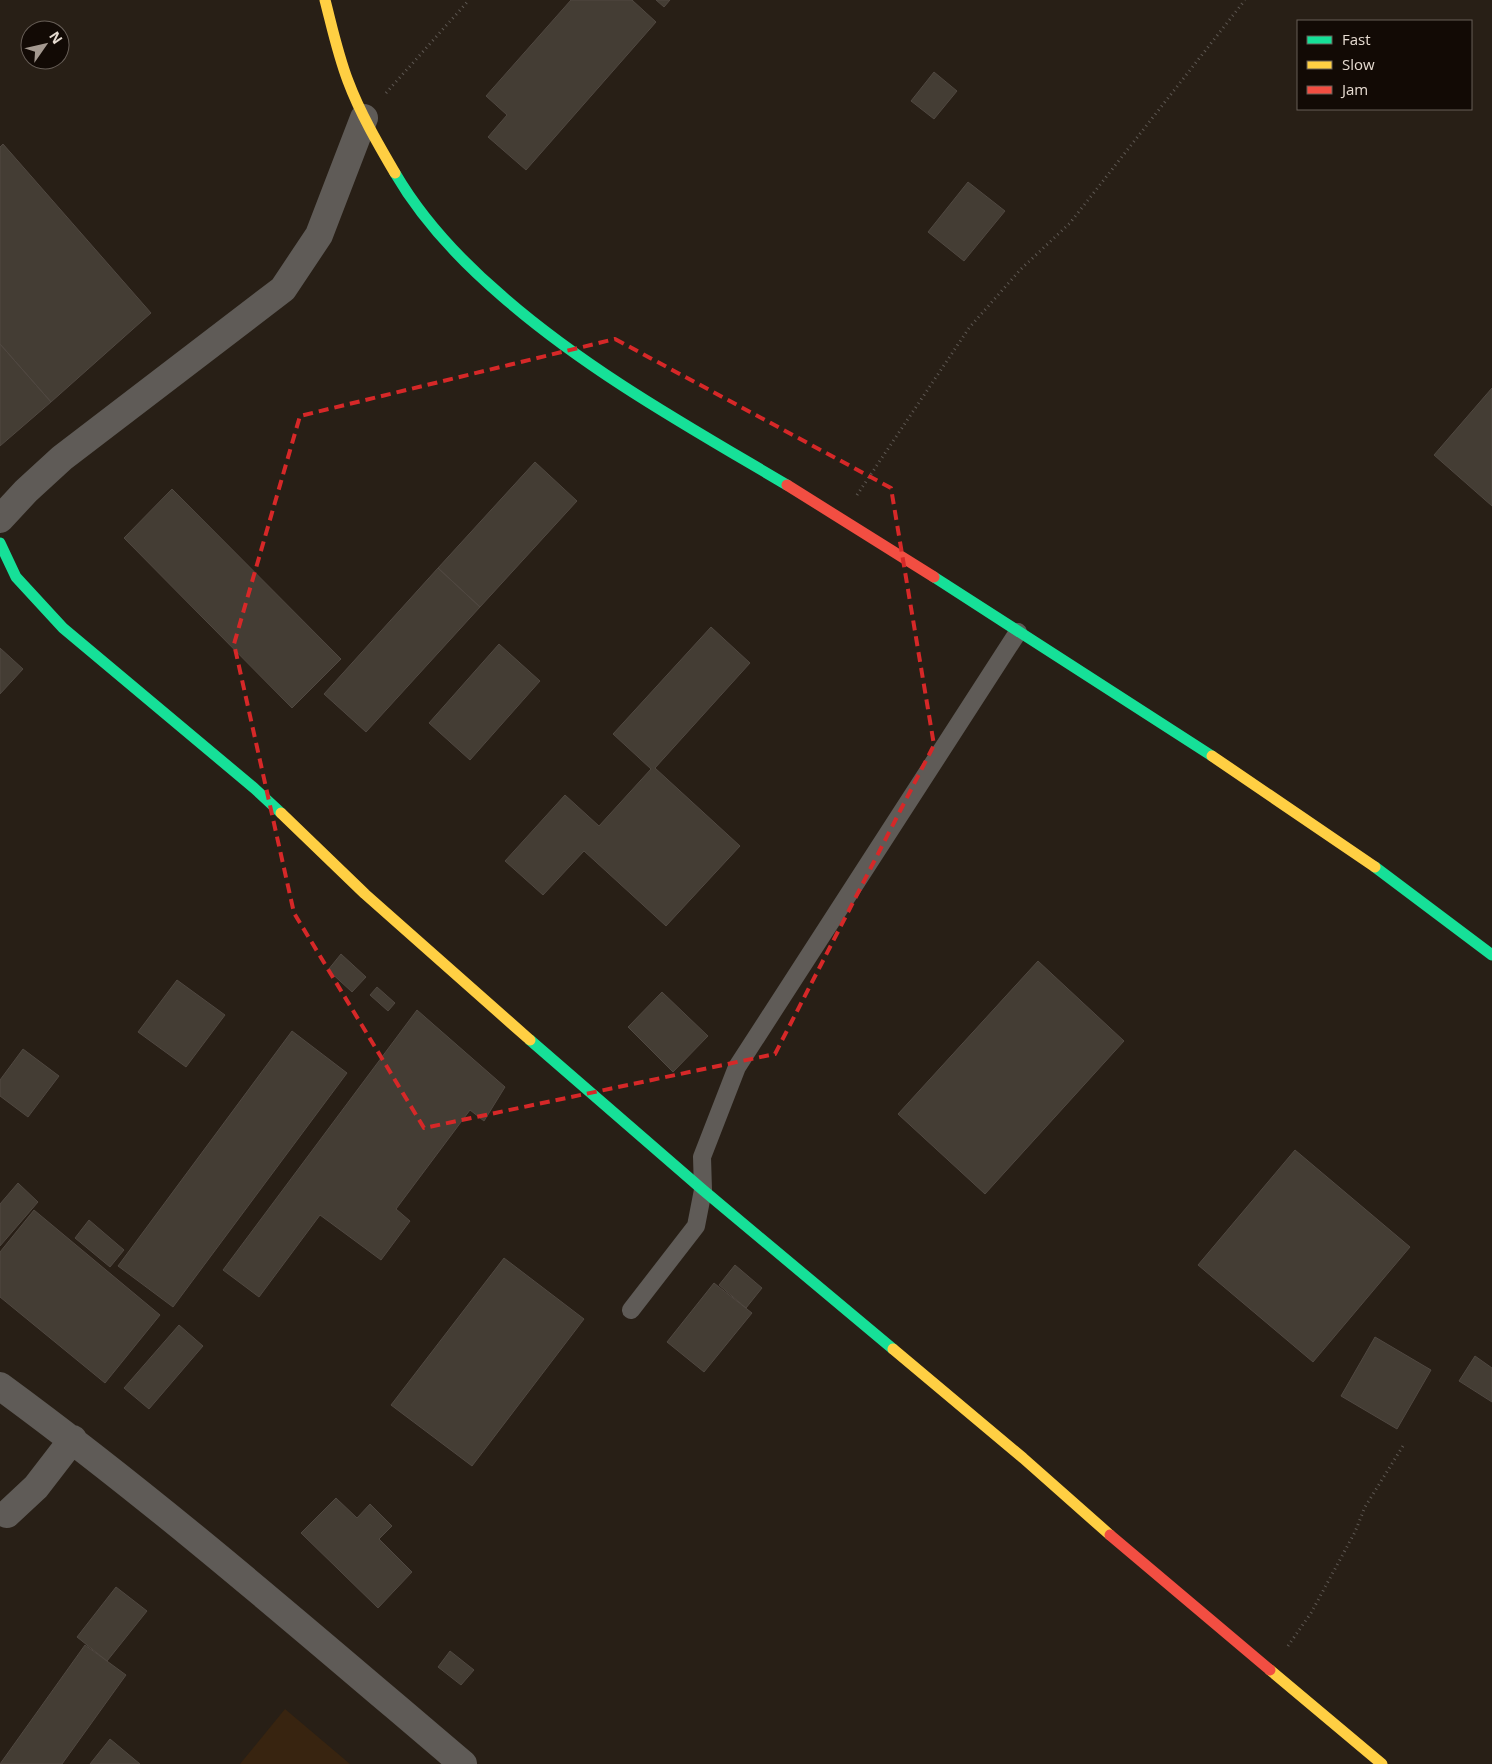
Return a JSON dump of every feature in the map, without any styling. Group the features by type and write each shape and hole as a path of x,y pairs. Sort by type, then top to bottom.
{"street":[{"path":"325,0 347,79 364,118 404,190 430,226 461,259 517,310 568,349 623,386 842,518 1229,767 1403,886 1492,955"},
{"path":"0,519 26,491 62,458 283,288 319,235 364,118"},
{"path":"0,543 16,577 63,628 254,788 313,842 365,894 449,970 703,1190 1023,1458 1135,1558 1382,1764"},
{"path":"0,1386 73,1439 254,1587 462,1764"},
{"path":"7,1514 36,1487 73,1439"}],"lane":[{"path":"630,1310 696,1226 703,1190 702,1157 737,1067 1018,632"}],"path":[{"path":"364,118 469,0"},
{"path":"842,518 969,328 1021,269 1070,223 1245,0"},
{"path":"1265,1667 1290,1644 1311,1613 1355,1532 1365,1507 1403,1446"}],"highlighted area":[{"path":"615,339 891,488 934,745 775,1054 424,1128 294,913 234,644 300,416"}],"shaded area":[{"path":"285,1709 350,1764 240,1764"}],"building":[{"path":"571,0 632,0 656,22 526,170 488,137 507,115 486,96"},
{"path":"656,0 670,0 664,7"},
{"path":"934,72 957,91 934,119 911,101"},
{"path":"3,144 151,313 51,402 0,344 0,147"},
{"path":"968,182 1005,211 964,261 928,232"},
{"path":"0,344 51,402 0,446"},
{"path":"1492,388 1492,506 1434,455"},
{"path":"535,462 577,501 480,607 438,568"},
{"path":"172,489 341,659 292,708 124,538"},
{"path":"438,568 480,607 366,732 324,694"},
{"path":"711,627 750,663 655,768 740,846 666,926 584,851 543,895 505,861 565,795 599,826 651,769 613,734"},
{"path":"499,644 540,681 470,760 429,723"},
{"path":"0,648 23,669 0,694"},
{"path":"341,954 366,977 352,992 328,970"},
{"path":"1038,961 1124,1041 985,1194 898,1114"},
{"path":"177,980 225,1015 186,1067 138,1032"},
{"path":"377,987 395,1003 388,1011 370,995"},
{"path":"662,992 708,1036 673,1072 628,1027"},
{"path":"417,1010 505,1087 484,1121 470,1110 396,1209 410,1221 381,1260 320,1215 259,1297 223,1270"},
{"path":"292,1031 347,1073 173,1307 118,1266"},
{"path":"23,1049 59,1076 28,1117 0,1096 0,1080"},
{"path":"1295,1150 1410,1247 1313,1362 1198,1265"},
{"path":"18,1183 38,1202 0,1246 0,1204"},
{"path":"34,1210 160,1315 105,1383 0,1297 0,1252"},
{"path":"89,1220 124,1250 110,1267 75,1238"},
{"path":"504,1258 584,1319 472,1466 391,1405"},
{"path":"735,1265 762,1288 746,1308 719,1285"},
{"path":"714,1283 752,1313 704,1372 667,1342"},
{"path":"179,1325 203,1346 149,1409 124,1388"},
{"path":"1375,1337 1431,1370 1397,1429 1341,1396"},
{"path":"1475,1356 1492,1368 1492,1402 1459,1381"},
{"path":"336,1498 357,1518 370,1504 392,1526 379,1539 412,1572 378,1608 301,1533"},
{"path":"116,1587 147,1611 107,1661 77,1637"},
{"path":"85,1645 126,1675 62,1764 0,1764"},
{"path":"450,1651 474,1670 461,1685 438,1667"},
{"path":"110,1739 140,1764 90,1764"}],"traffic: fast":[{"path":"395,173 406,191 443,239 486,282 535,323 569,349 640,397 787,485"},
{"path":"0,543 16,577 63,628 254,788 281,813"},
{"path":"934,577 1212,756"},
{"path":"1375,867 1492,955"},
{"path":"530,1040 703,1190 893,1349"}],"traffic: slow":[{"path":"325,0 335,41 348,81 358,105 395,173"},
{"path":"1212,756 1375,867"},
{"path":"281,813 365,894 530,1040"},
{"path":"893,1349 1023,1458 1110,1535"},
{"path":"1270,1670 1382,1764"}],"traffic: jam":[{"path":"787,485 934,577"},
{"path":"1110,1535 1270,1670"}]}
